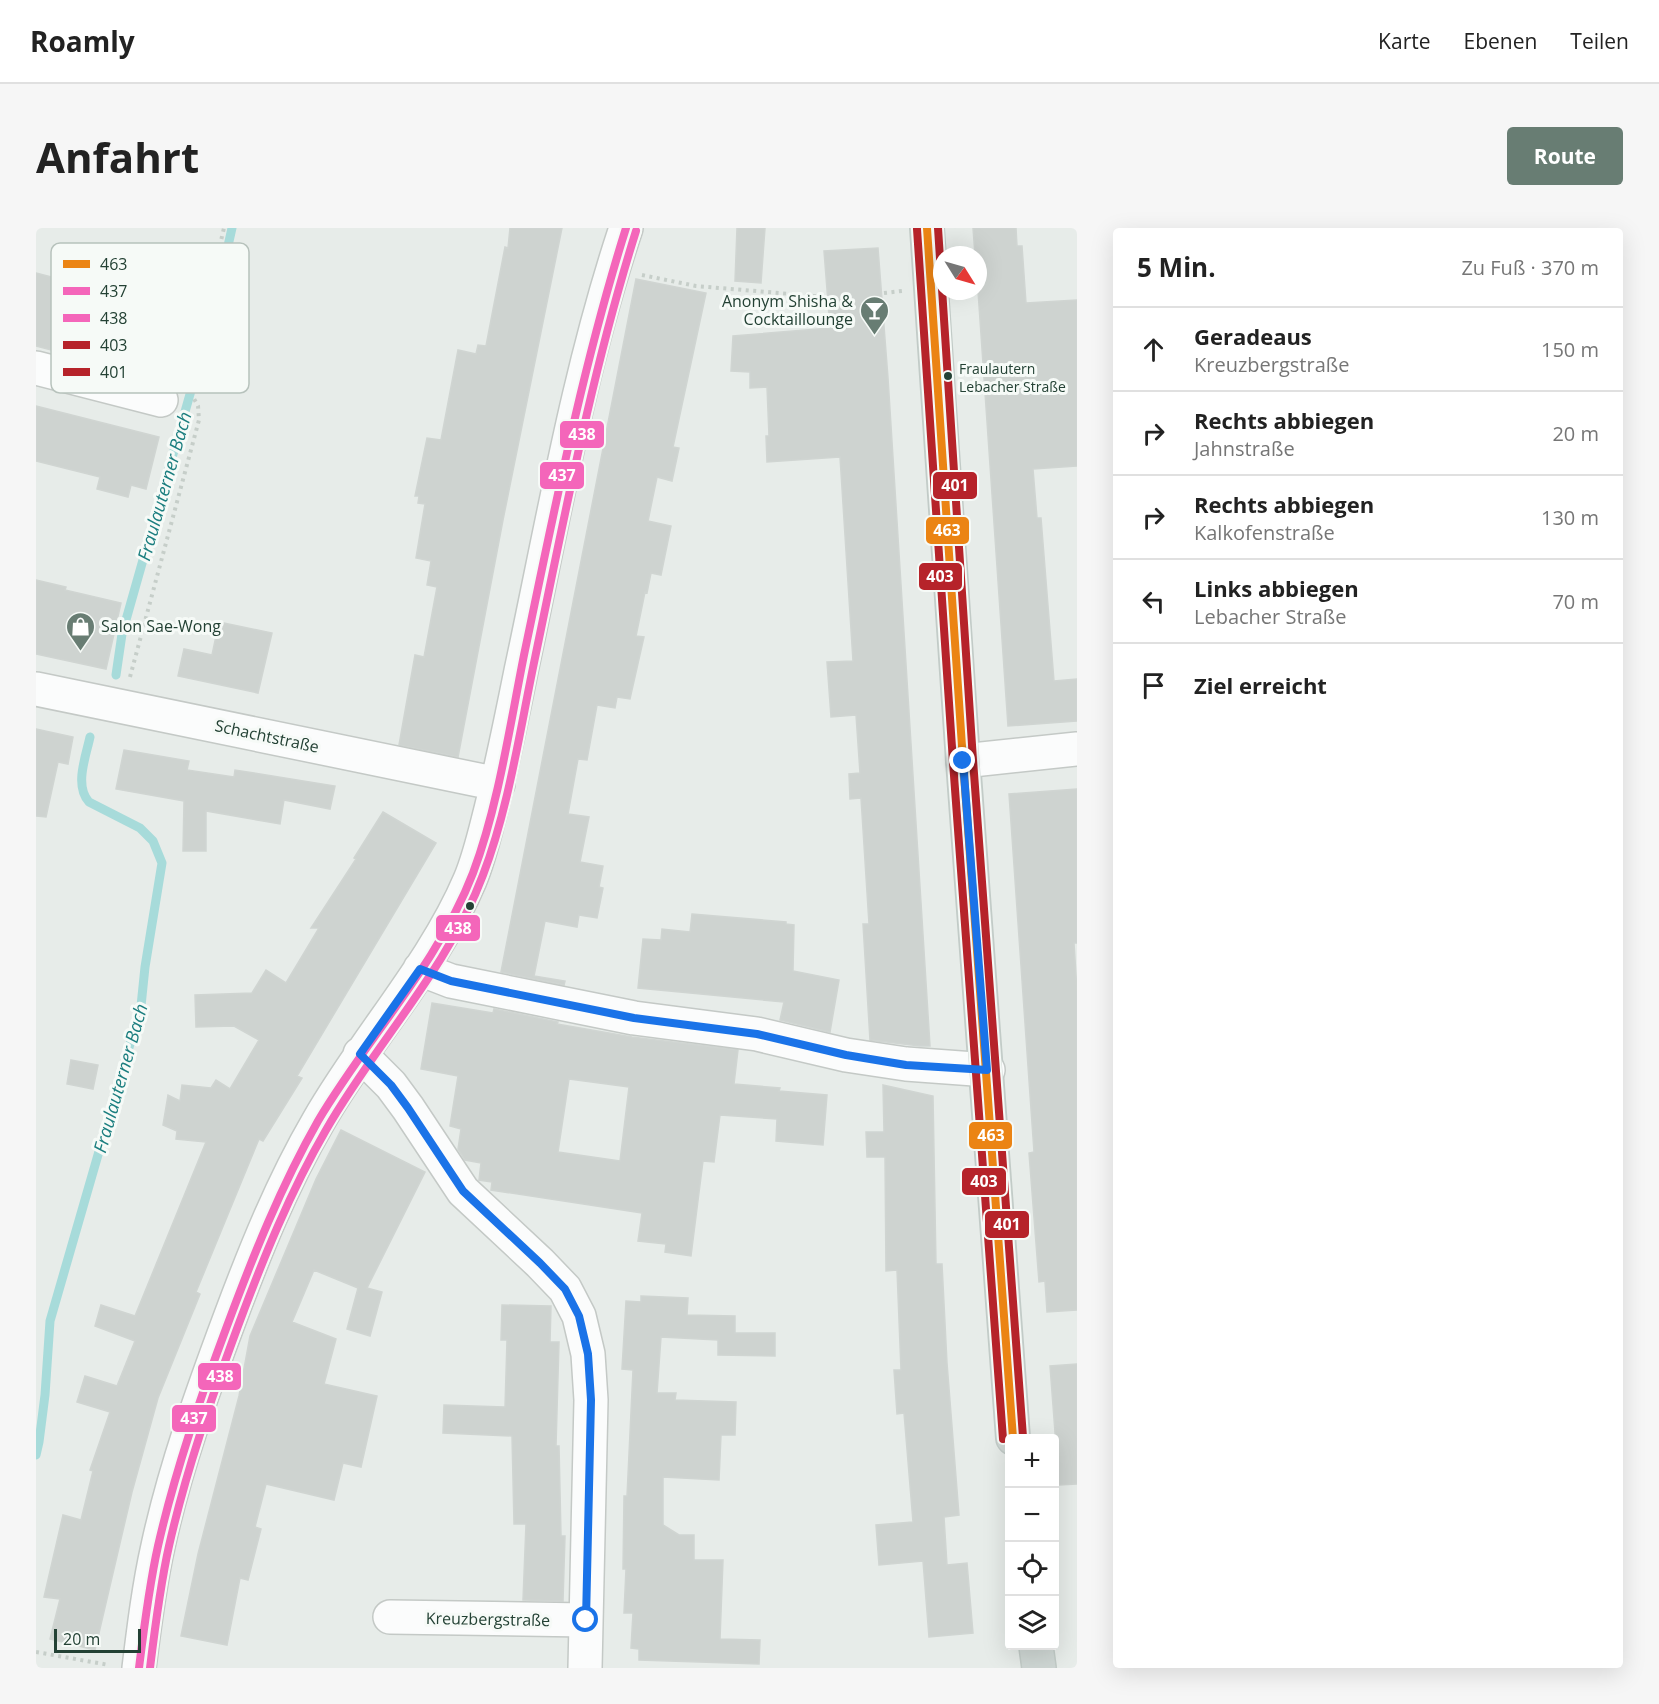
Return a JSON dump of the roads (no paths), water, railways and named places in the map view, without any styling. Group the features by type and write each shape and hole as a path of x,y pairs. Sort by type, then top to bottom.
{"main road":[{"path":"927,228 963,761 1013,1434"},
{"path":"1037,1650 1039,1668"}],"street":[{"path":"128,1667 147,1605 158,1546 180,1464 209,1373 243,1282 284,1184 360,1054 420,969 458,906 471,878 498,784 586,365 612,269 626,228"},
{"path":"36,368 51,372"},
{"path":"134,393 161,400"},
{"name":"Schachtstraße","path":"36,689 498,784"},
{"path":"963,761 1077,749"},
{"path":"420,969 451,981 634,1018 757,1034 846,1055 906,1065 987,1070"},
{"path":"360,1054 391,1085 463,1191 565,1289 579,1316 588,1354 591,1400 585,1668"},
{"name":"Kreuzbergstraße","path":"390,1617 586,1620"}],"waterway":[{"name":"Fraulauterner Bach","path":"229,243 232,228"},
{"name":"Fraulauterner Bach","path":"116,675 122,634 190,393"},
{"name":"Fraulauterner Bach","path":"36,1455 45,1395 50,1321 141,1006 162,863 153,841 140,828 89,802 82,788 82,771 90,737"}],"place":[{"name":"Anonym Shisha & Cocktaillounge","path":"874,336"},
{"name":"Fraulautern Lebacher Straße","path":"948,376"},
{"name":"Salon Sae-Wong","path":"80,652"}]}
